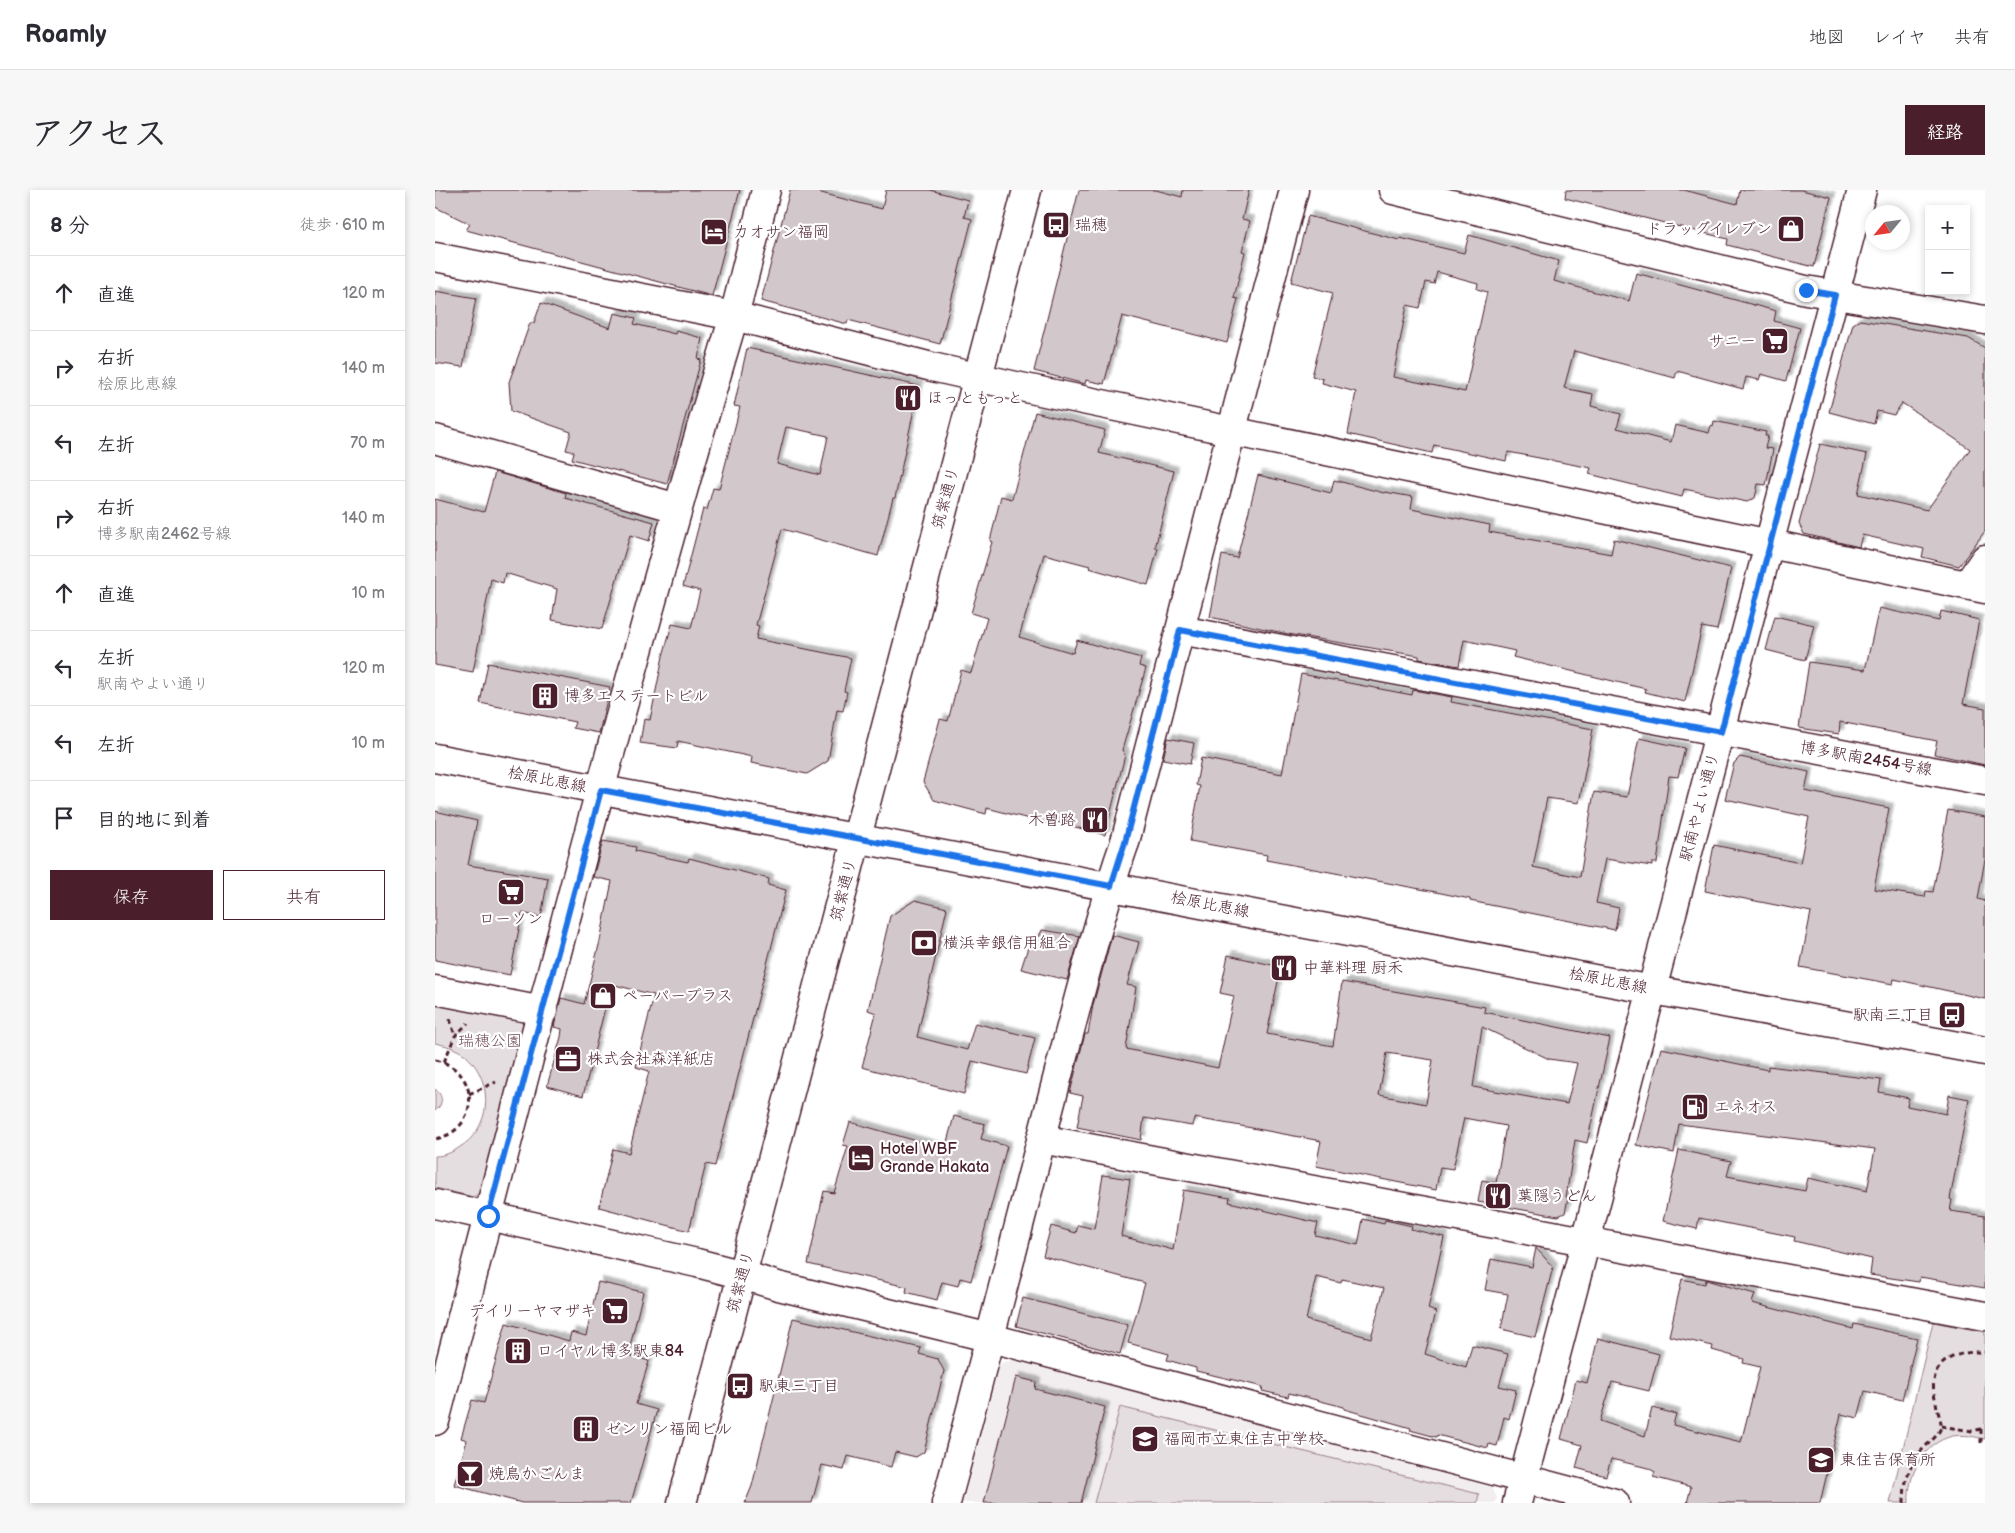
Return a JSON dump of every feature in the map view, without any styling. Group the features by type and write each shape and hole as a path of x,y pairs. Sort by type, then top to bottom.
{"street":[{"path":"435,1421 601,790 677,508 734,316 766,190"},
{"name":"筑紫通り","path":"682,1503 1027,190"},
{"path":"946,1503 1097,931 1125,842 1294,190"},
{"path":"1393,190 1835,295 1985,320"},
{"name":"駅南やよい通り","path":"1520,1491 1862,190"},
{"path":"435,258 734,316 979,378 1976,587 1985,559"},
{"path":"435,439 677,508"},
{"name":"博多駅南2454号線","path":"1180,630 1985,781"},
{"name":"桧原比恵線","path":"435,758 1985,1051"},
{"path":"435,990 543,1011"},
{"path":"1041,1139 1985,1316"},
{"path":"435,1204 743,1275 778,1286 991,1338 1520,1491 1615,1503"}],"path":[{"path":"444,1062 455,1036 491,1000"},
{"path":"435,1060 444,1062 461,1074 466,1083 470,1104 465,1118 455,1131 447,1137 435,1139"},
{"path":"1904,1503 1906,1475 1918,1455 1932,1442 1941,1426 1934,1386 1938,1371 1954,1355 1969,1351 1985,1352"},
{"path":"1941,1426 1972,1431 1983,1428 1981,1443"}],"shaded area":[{"name":"福岡市立東住吉中学校","path":"1013,1360 1492,1487 1497,1498 1495,1503 963,1503 1000,1363"}],"green space":[{"name":"瑞穂公園","path":"435,1002 519,1018 524,1026 481,1192 473,1197 435,1188 435,1156 451,1152 471,1138 479,1127 484,1115 486,1102 484,1088 474,1064 461,1052 435,1043"},
{"name":"瑞穂公園","path":"435,1089 440,1094 441,1103 435,1111"},
{"path":"1933,1322 1985,1332 1985,1439 1957,1435 1943,1439 1934,1445 1919,1461 1914,1471 1909,1492 1909,1503 1890,1503"},
{"path":"1120,1407 1479,1494 1477,1503 1094,1503"}],"building":[{"path":"435,190 740,190 712,296 466,230 470,224 435,207"},
{"path":"790,190 810,190 882,209 886,190 930,190 968,200 964,217 972,219 940,344 848,320 847,324 761,301"},
{"path":"1079,190 1156,190 1182,197 1183,190 1249,190 1242,219 1250,221 1242,251 1245,252 1234,298 1238,299 1227,343 1122,316 1104,384 1086,380 1085,384 1034,371"},
{"path":"1566,190 1684,190 1737,204 1740,190 1801,190 1831,197 1814,267 1727,245 1728,239 1565,198"},
{"path":"1308,216 1399,240 1400,238 1464,253 1469,235 1559,261 1554,281 1629,301 1636,273 1776,311 1774,321 1800,328 1786,381 1761,374 1759,380 1746,377 1743,389 1677,371 1675,378 1574,351 1564,388 1593,394 1591,406 1621,414 1617,428 1671,442 1675,425 1709,433 1714,421 1766,432 1765,436 1768,436 1765,448 1773,449 1766,485 1758,484 1755,498 1747,502 1684,489 1682,497 1589,474 1591,468 1508,452 1506,461 1434,445 1432,453 1348,434 1356,392 1322,383 1323,379 1312,376 1333,293 1291,282","holes":["1437,272 1478,283 1477,289 1487,292 1465,392 1393,377 1407,305 1420,308 1426,282 1434,284"]},
{"path":"435,291 476,298 463,367 435,363"},
{"path":"541,303 610,328 614,313 636,318 634,324 675,334 676,331 702,338 698,359 701,360 667,484 572,459 574,452 566,450 571,432 511,411 509,382 530,323 534,323"},
{"path":"1860,320 1968,338 1985,348 1985,531 1959,566 1922,557 1924,549 1862,535 1859,547 1804,534 1799,524 1820,444 1867,454 1858,494 1927,510 1970,449 1902,403 1894,415 1877,411 1874,424 1829,412 1853,324"},
{"path":"747,348 919,386 895,498 893,498 878,556 782,529 756,625 759,626 756,639 851,658 844,691 847,692 843,711 837,710 828,761 807,774 751,763 752,757 678,741 677,748 640,743 644,719 650,720 663,656 672,624 691,628 700,591 683,586 703,509 707,510 713,488 719,489 740,407 734,406","holes":["786,427 828,436 820,475 777,464"]},
{"path":"1035,412 1105,430 1099,453 1174,471 1155,548 1158,548 1148,585 1089,568 1090,566 1044,554 1019,637 1073,653 1077,640 1141,658 1139,666 1146,668 1122,750 1125,755 1105,835 1053,821 1052,825 987,808 986,814 934,800 923,782 940,719 948,721 961,670 971,673 987,618 971,613 992,542 990,541 1001,496 1012,499"},
{"path":"495,472 566,493 565,498 654,522 649,541 630,535 602,629 552,620 557,589 505,573 503,583 491,579 473,672 435,665 435,499 484,512"},
{"path":"1258,475 1331,493 1334,480 1384,493 1413,497 1411,509 1490,525 1489,532 1611,554 1614,539 1731,568 1717,630 1702,627 1685,702 1645,692 1646,689 1513,657 1515,651 1464,640 1459,666 1419,659 1419,656 1288,634 1210,617 1222,555 1237,558"},
{"path":"1879,608 1939,621 1941,611 1979,620 1963,704 1985,708 1985,765 1934,754 1937,741 1840,722 1839,734 1799,728 1809,662 1865,670"},
{"path":"1775,616 1814,625 1805,660 1766,650"},
{"name":"博多エステートビル","path":"488,663 610,687 599,733 573,728 575,722 480,703"},
{"path":"1301,674 1412,695 1413,690 1452,697 1451,702 1593,729 1579,803 1547,798 1533,867 1580,877 1594,792 1627,797 1639,738 1685,748 1678,777 1669,776 1657,863 1652,863 1652,866 1605,859 1596,903 1619,908 1615,930 1470,901 1470,899 1436,892 1266,860 1267,855 1190,841 1200,786 1196,785 1201,758 1282,774"},
{"path":"1168,738 1194,743 1190,764 1163,759"},
{"path":"1740,757 1809,772 1805,791 1889,808 1874,889 1925,897 1926,891 1933,892 1948,810 1985,817 1985,859 1978,899 1985,901 1985,999 1894,979 1893,984 1800,967 1811,912 1705,891 1714,845 1800,863 1809,817 1725,799 1734,763"},
{"path":"435,811 477,821 468,865 548,878 541,917 522,913 510,975 435,960"},
{"path":"603,841 636,847 635,851 688,862 689,858 769,879 768,885 786,890 715,1166 706,1164 689,1231 599,1207 613,1149 629,1153 649,1071 636,1067 654,995 611,984 583,1096 547,1086 561,1037 562,1029 554,1027 561,998 584,1004 600,941 612,881 593,877"},
{"path":"915,900 947,908 917,1037 967,1050 975,1023 1035,1038 1026,1074 972,1061 964,1094 862,1067 876,1013 868,1010 890,916"},
{"path":"1042,930 1080,936 1067,980 1021,969 1030,941 1039,937"},
{"path":"1112,935 1139,942 1127,985 1136,987 1126,1049 1218,1068 1234,996 1220,993 1228,955 1281,967 1267,1034 1333,1046 1342,982 1485,1007 1484,1012 1610,1038 1587,1143 1575,1140 1565,1213 1558,1216 1478,1202 1482,1180 1496,1183 1506,1126 1464,1118 1453,1169 1440,1167 1436,1190 1316,1166 1321,1141 1241,1126 1194,1118 1192,1126 1144,1118 1141,1140 1077,1127 1083,1096 1070,1093 1085,1034 1088,1034 1093,1005","holes":["1482,1027 1549,1059 1577,1063 1567,1104 1473,1087","1387,1053 1433,1060 1426,1104 1379,1095"]},
{"path":"1661,1048 1768,1070 1768,1066 1881,1080 1879,1092 1909,1098 1907,1106 1946,1114 1949,1095 1969,1099 1950,1199 1952,1200 1950,1211 1985,1216 1985,1288 1920,1277 1919,1282 1870,1275 1872,1259 1794,1241 1795,1237 1699,1218 1697,1229 1663,1221 1679,1150 1731,1161 1727,1176 1805,1191 1808,1178 1867,1191 1875,1149 1679,1124 1674,1153 1636,1145"},
{"path":"954,1116 985,1124 981,1139 1007,1146 971,1281 960,1278 958,1286 942,1282 937,1300 906,1292 907,1287 808,1264 824,1191 834,1193 848,1146 843,1145 850,1122 945,1149"},
{"path":"1103,1175 1130,1179 1121,1236 1173,1250 1183,1190 1230,1198 1229,1202 1318,1223 1315,1235 1358,1245 1363,1219 1384,1224 1385,1220 1412,1226 1411,1229 1444,1237 1428,1309 1436,1312 1425,1354 1466,1367 1472,1345 1508,1354 1499,1386 1516,1390 1509,1419 1504,1417 1497,1446 1489,1444 1488,1448 1437,1435 1436,1437 1344,1409 1344,1407 1289,1393 1288,1397 1262,1391 1263,1387 1196,1371 1196,1368 1167,1360 1169,1354 1128,1343 1145,1283 1043,1256 1051,1226 1076,1233 1078,1225 1094,1229","holes":["1316,1277 1341,1283 1342,1279 1384,1288 1371,1338 1306,1320"]},
{"path":"1536,1248 1553,1267 1535,1337 1501,1329 1508,1294 1485,1290 1491,1259 1532,1267"},
{"path":"1682,1279 1705,1284 1706,1280 1755,1294 1752,1303 1853,1329 1854,1324 1917,1338 1902,1400 1865,1391 1858,1418 1841,1414 1820,1503 1687,1503 1691,1487 1653,1477 1655,1472 1648,1468 1611,1459 1606,1476 1576,1468 1582,1445 1561,1439 1576,1380 1587,1383 1598,1338 1659,1354 1649,1391 1612,1382 1600,1421 1645,1436 1652,1408 1676,1414 1673,1425 1741,1442 1760,1367 1743,1363 1744,1359 1712,1350 1713,1346 1669,1336"},
{"path":"598,1282 643,1292 628,1355 649,1361 636,1404 657,1410 631,1503 522,1503 454,1485 467,1440 461,1438 472,1400 484,1403 506,1323 569,1341 571,1332 586,1336"},
{"path":"1023,1298 1128,1325 1120,1354 1016,1326"},
{"path":"793,1318 921,1348 919,1354 938,1359 944,1371 924,1452 916,1457 895,1452 891,1467 848,1456 844,1470 822,1465 812,1503 745,1503 752,1486"},
{"path":"1016,1377 1036,1382 1035,1389 1105,1407 1081,1503 984,1503"}],"place":[{"name":"瑞穂","path":"1056,225"},
{"name":"ドラッグイレブン","path":"1791,229"},
{"name":"カオサン福岡","path":"714,232"},
{"name":"サニー","path":"1775,341"},
{"name":"ほっともっと","path":"908,398"},
{"name":"博多エステートビル","path":"545,696"},
{"name":"木曽路","path":"1095,820"},
{"name":"ローソン","path":"511,892"},
{"name":"横浜幸銀信用組合","path":"924,943"},
{"name":"中華料理 厨禾","path":"1284,968"},
{"name":"ペーパープラス","path":"603,996"},
{"name":"駅南三丁目","path":"1952,1015"},
{"name":"株式会社森洋紙店","path":"568,1059"},
{"name":"エネオス","path":"1695,1107"},
{"name":"Hotel WBF Grande Hakata","path":"861,1158"},
{"name":"葉隠うどん","path":"1498,1196"},
{"name":"デイリーヤマザキ","path":"615,1311"},
{"name":"ロイヤル博多駅東84","path":"518,1351"},
{"name":"駅東三丁目","path":"740,1386"},
{"name":"ゼンリン福岡ビル","path":"586,1429"},
{"name":"福岡市立東住吉中学校","path":"1145,1439"},
{"name":"東住吉保育所","path":"1821,1460"},
{"name":"焼鳥かごんま","path":"470,1474"}],"route":[{"path":"488,1216 601,790 1111,886 1125,842 1180,630 1721,732 1835,295 1806,290"}]}
